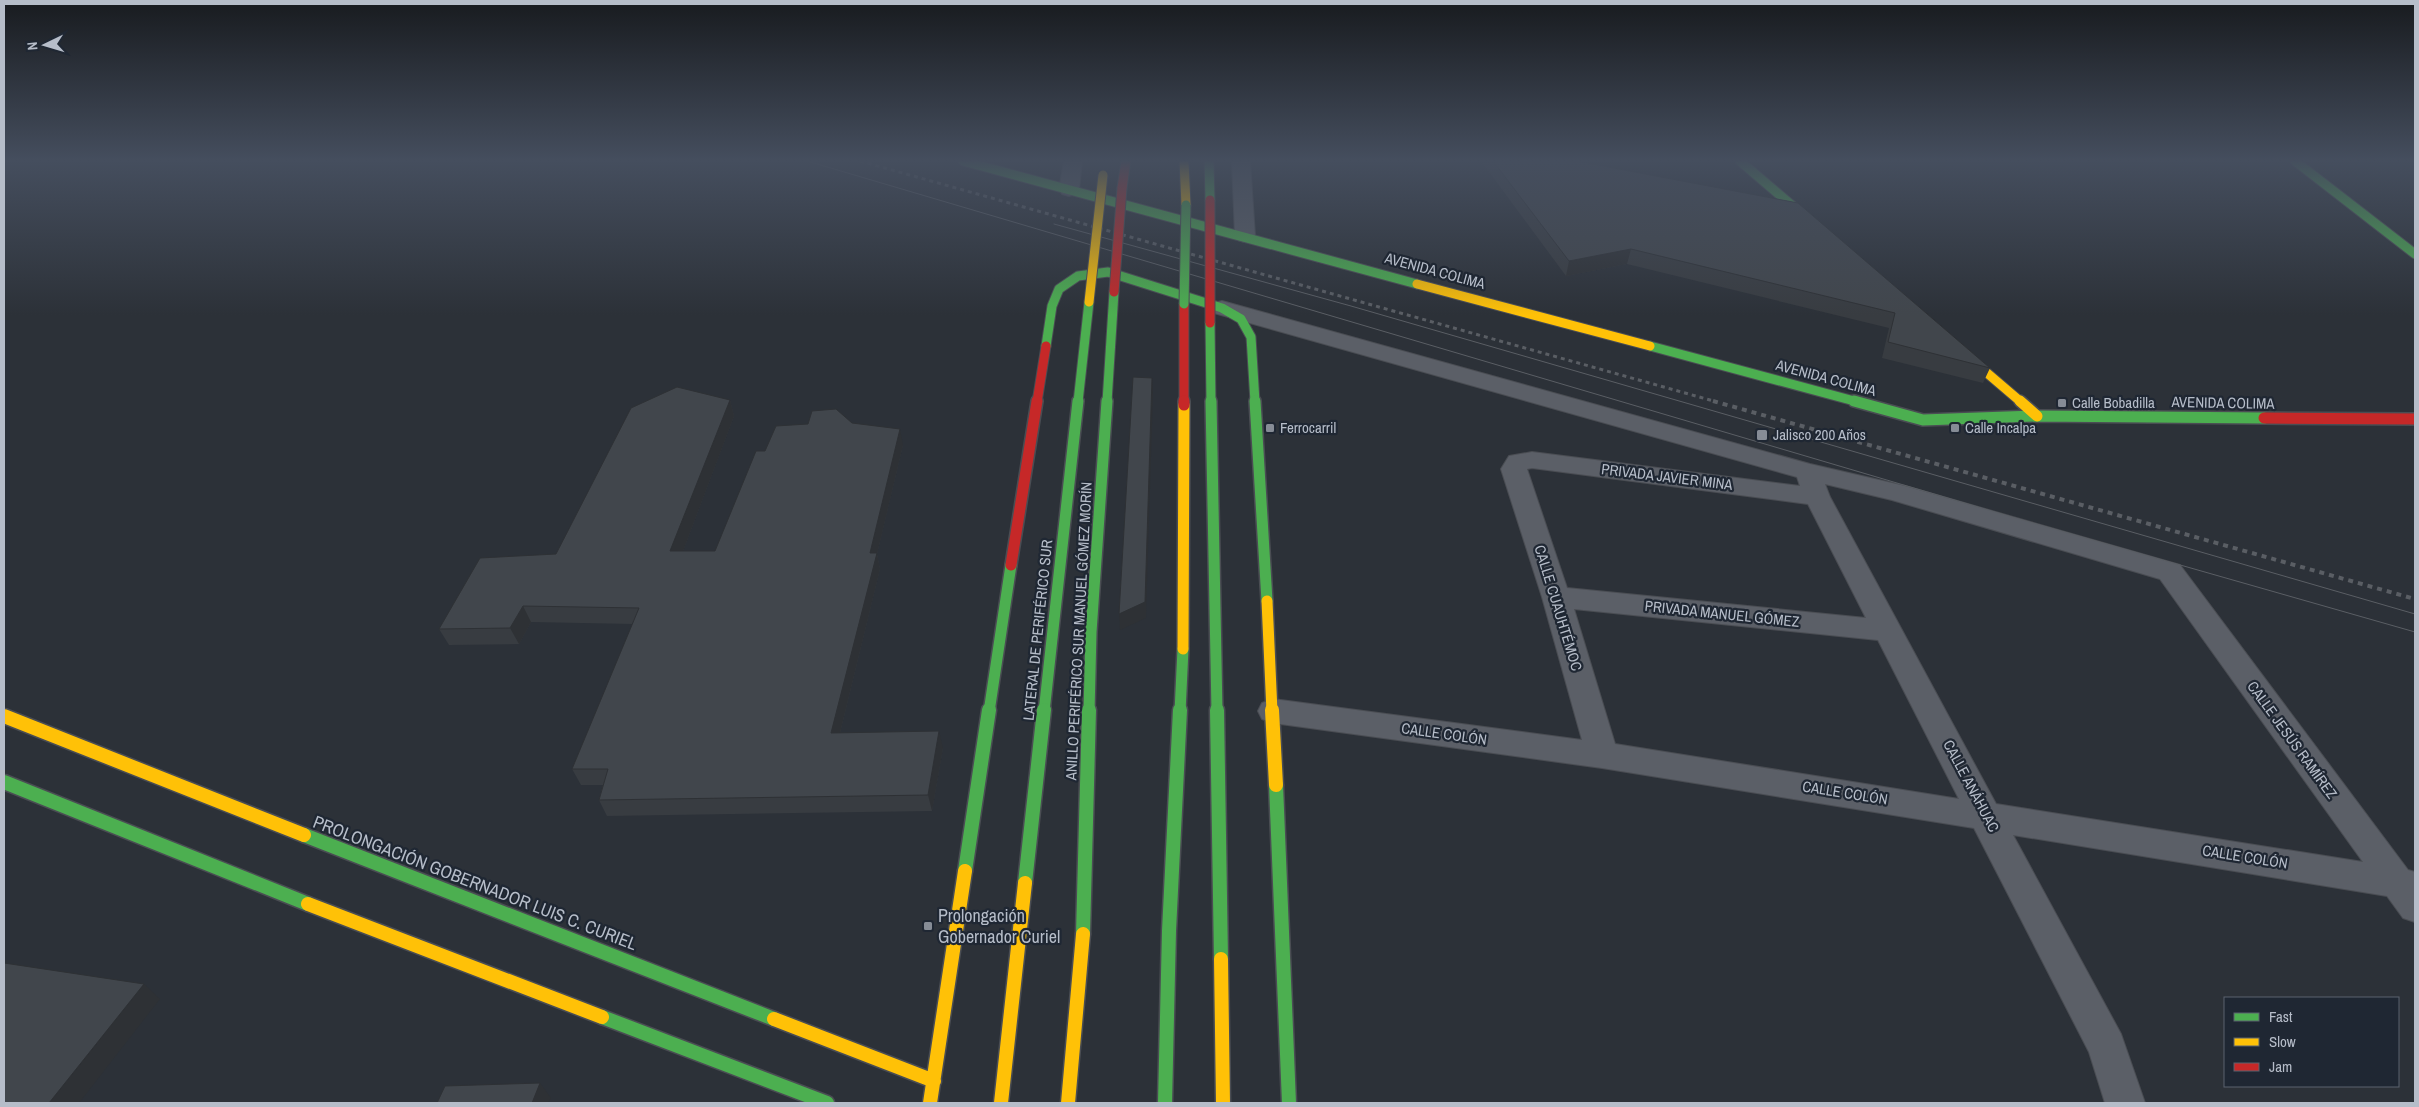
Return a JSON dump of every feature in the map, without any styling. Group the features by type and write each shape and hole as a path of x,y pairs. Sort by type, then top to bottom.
{"main road":[{"name":"LATERAL DE PERIFÉRICO SUR","path":"1001,1103 1099,213"},
{"name":"ANILLO PERIFÉRICO SUR MANUEL GÓMEZ MORÍN","path":"1068,1103 1082,934 1091,632 1120,213"},
{"name":"AVENIDA COLIMA","path":"1155,213 1922,420 2037,416 2415,420"},
{"path":"1165,1103 1169,930 1184,628 1186,213"},
{"path":"1211,213 1216,315 1223,1103"},
{"path":"1801,213 1822,231"},
{"path":"2362,213 2415,254"},
{"path":"930,1103 1029,443 1055,295 1066,281 1097,271 1108,272 1216,315 1241,319 1251,337 1273,711 1290,1103"},
{"path":"1948,339 2037,416"},
{"name":"PROLONGACIÓN GOBERNADOR LUIS C. CURIEL","path":"4,716 934,1081"},
{"path":"4,782 272,890 826,1103"}],"street":[{"path":"1244,213 1245,236"},
{"path":"1216,315 1813,484"},
{"name":"PRIVADA JAVIER MINA","path":"1518,462 1532,460 1813,484"},
{"name":"CALLE CUAUHTÉMOC","path":"1518,462 1514,469 1556,597 1602,755"},
{"name":"CALLE JESÚS RAMÍREZ","path":"1813,484 1896,492 2170,572 2405,884 2415,907"},
{"name":"CALLE ANÁHUAC","path":"1813,484 2107,1047 2125,1103"},
{"name":"PRIVADA MANUEL GÓMEZ","path":"1556,597 1889,630"},
{"name":"CALLE COLÓN","path":"1273,711 1602,755 1987,815 2405,884"}],"building":[{"path":"1532,213 1809,213 1990,368 1888,342 1895,313 1631,249 1569,261"},
{"path":"1133,377 1152,378 1145,602 1119,614"},
{"path":"677,387 730,400 670,551 715,551 756,451 765,451 776,426 808,424 812,411 836,409 852,423 900,429 870,553 877,553 831,733 939,731 928,795 599,800 608,769 572,769 639,608 523,606 510,628 439,629 480,558 556,554 631,408"},
{"path":"4,963 144,984 49,1103 4,1103"},
{"path":"540,1083 532,1103 437,1103 445,1086"}],"tram line":[{"path":"982,213 2012,517 2415,632"},
{"path":"1054,224 1351,306 2415,614"}],"railway":[{"path":"1044,213 1717,402"},
{"path":"1713,401 2415,599"}],"traffic: fast":[{"path":"1154,213 1417,284"},
{"path":"1184,304 1186,213"},
{"path":"1800,213 1816,226"},
{"path":"2362,213 2415,254"},
{"path":"1046,346 1050,313 1055,295 1071,279 1093,272 1108,272 1222,308 1241,319 1251,337 1267,601"},
{"path":"1083,934 1091,632 1114,292"},
{"path":"1025,883 1089,302"},
{"path":"1210,323 1221,959"},
{"path":"1650,346 1923,420 2037,416 2264,418"},
{"path":"965,871 1011,565"},
{"path":"1165,1103 1169,931 1183,649"},
{"path":"4,782 308,904"},
{"path":"1276,785 1289,1103"},
{"path":"304,835 774,1019"},
{"path":"602,1017 827,1103"}],"traffic: slow":[{"path":"1089,302 1099,213"},
{"path":"1417,284 1650,346"},
{"path":"1959,349 2037,416"},
{"path":"1183,649 1184,405"},
{"path":"1267,601 1276,785"},
{"path":"4,716 304,835"},
{"path":"930,1103 965,871"},
{"path":"1001,1103 1025,883"},
{"path":"308,904 602,1017"},
{"path":"1068,1103 1083,934"},
{"path":"1221,959 1223,1103"},
{"path":"774,1019 934,1081"}],"traffic: jam":[{"path":"1114,292 1120,213"},
{"path":"1210,213 1210,323"},
{"path":"1184,304 1184,405"},
{"path":"1011,565 1046,346"},
{"path":"2264,418 2415,419"}],"place":[{"name":"Calle Bobadilla","path":"2062,403"},
{"name":"Ferrocarril","path":"1270,428"},
{"name":"Calle Incalpa","path":"1955,428"},
{"name":"Jalisco 200 Años","path":"1762,435"},
{"name":"Prolongación Gobernador Curiel","path":"928,926"}]}
